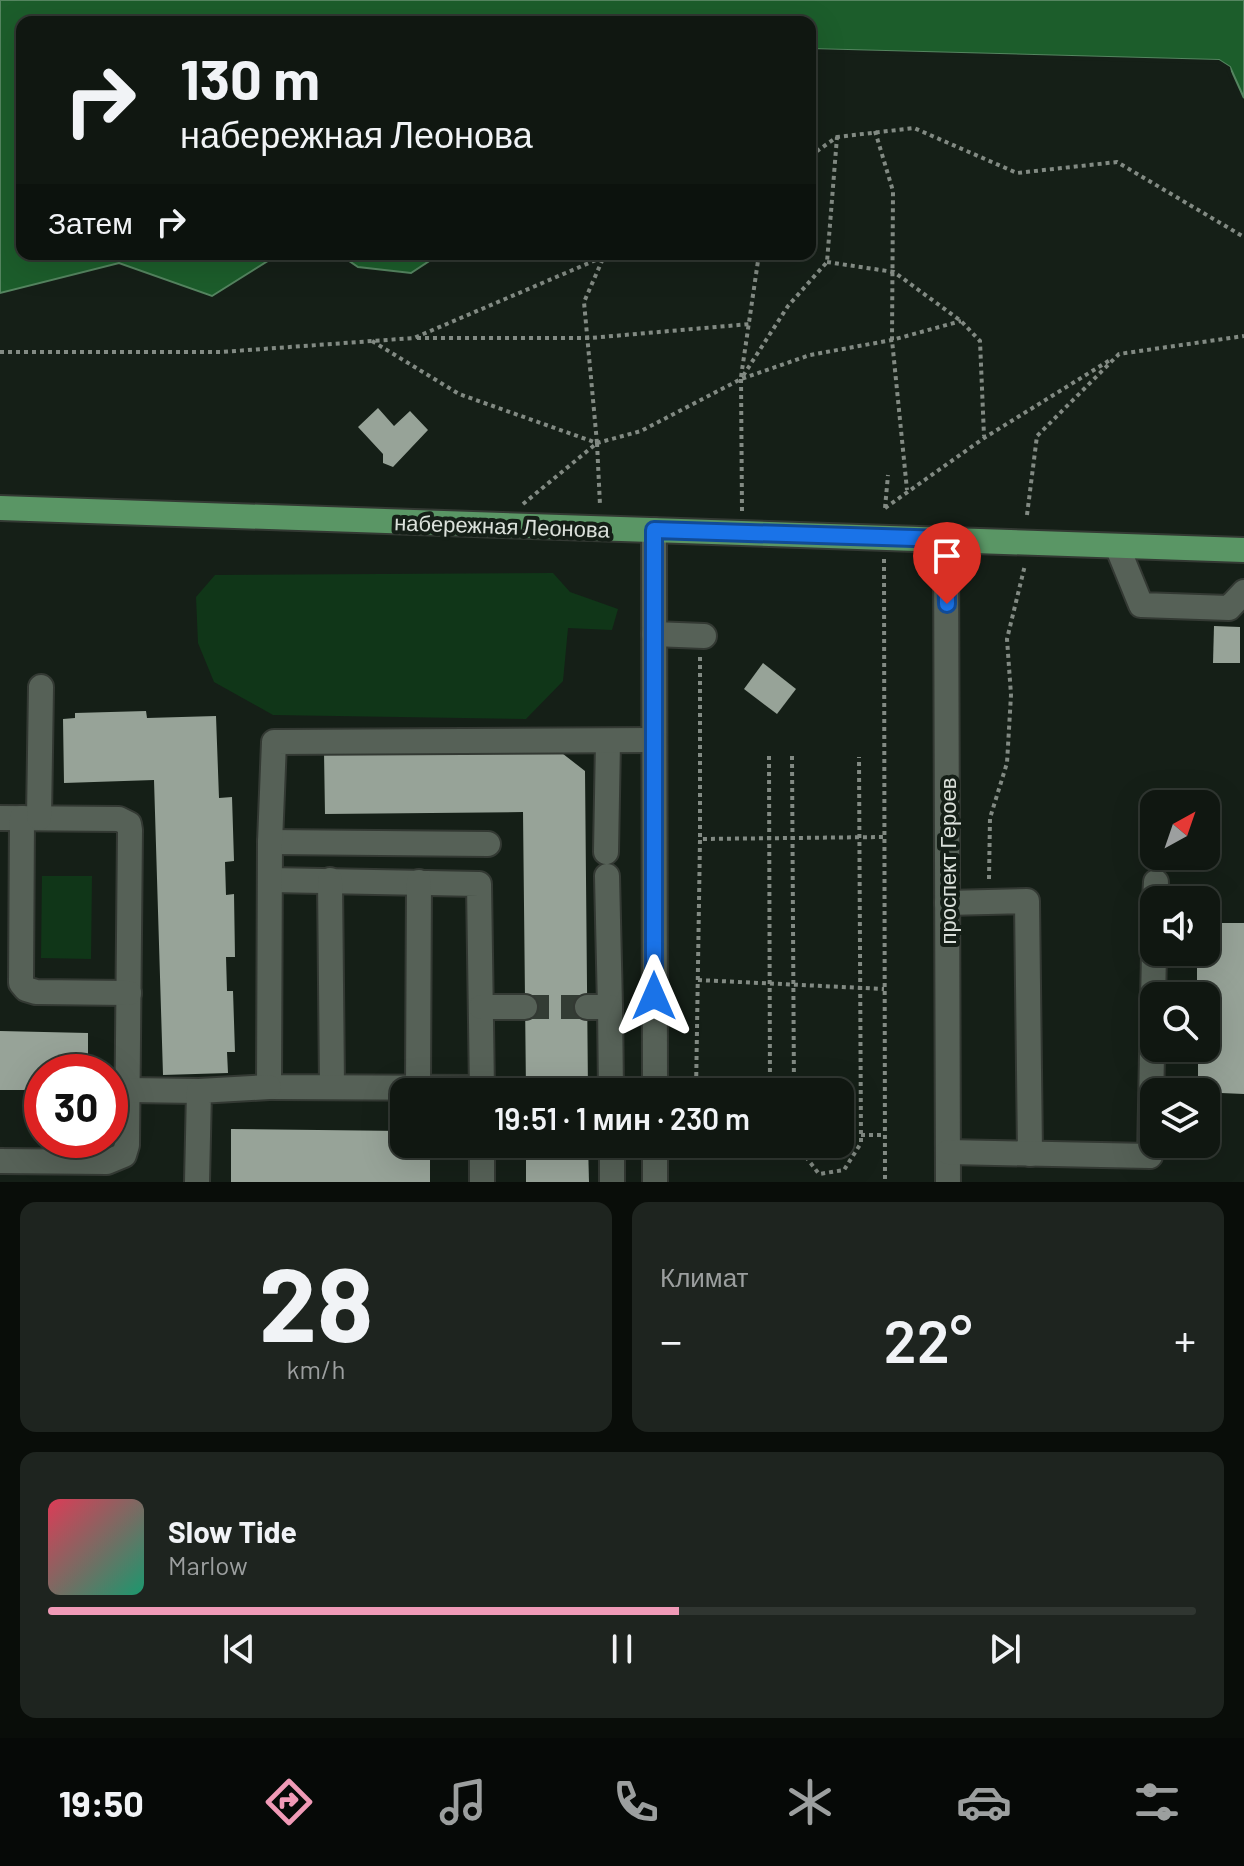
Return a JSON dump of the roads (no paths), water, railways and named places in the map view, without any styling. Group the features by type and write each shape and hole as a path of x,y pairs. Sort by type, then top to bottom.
{"main road":[{"name":"набережная Леонова","path":"0,508 1244,550"}],"street":[{"path":"654,530 655,1078"},
{"name":"проспект Героев","path":"946,539 948,1182"},
{"path":"1117,546 1141,605 1229,608 1244,592"},
{"path":"654,634 702,636"},
{"path":"41,687 20,818 21,983 26,989 36,992 129,993"},
{"path":"269,1087 270,842 274,742 654,740"},
{"path":"608,741 607,864 598,1007 609,1078"},
{"path":"20,818 119,819 129,824 128,1090 390,1087"},
{"path":"270,842 488,844"},
{"path":"270,880 479,884 482,1078"},
{"path":"330,880 332,1087"},
{"path":"418,1078 419,882"},
{"path":"947,903 1027,901 1030,1154"},
{"path":"948,1152 1150,1156 1154,966"},
{"path":"481,1007 525,1007"},
{"path":"197,1182 199,1091"},
{"path":"0,1161 119,1158"},
{"path":"482,1158 482,1182"},
{"path":"612,1158 612,1182"},
{"path":"655,1158 655,1182"}],"tunnel":[{"path":"525,1007 587,1007"}]}
